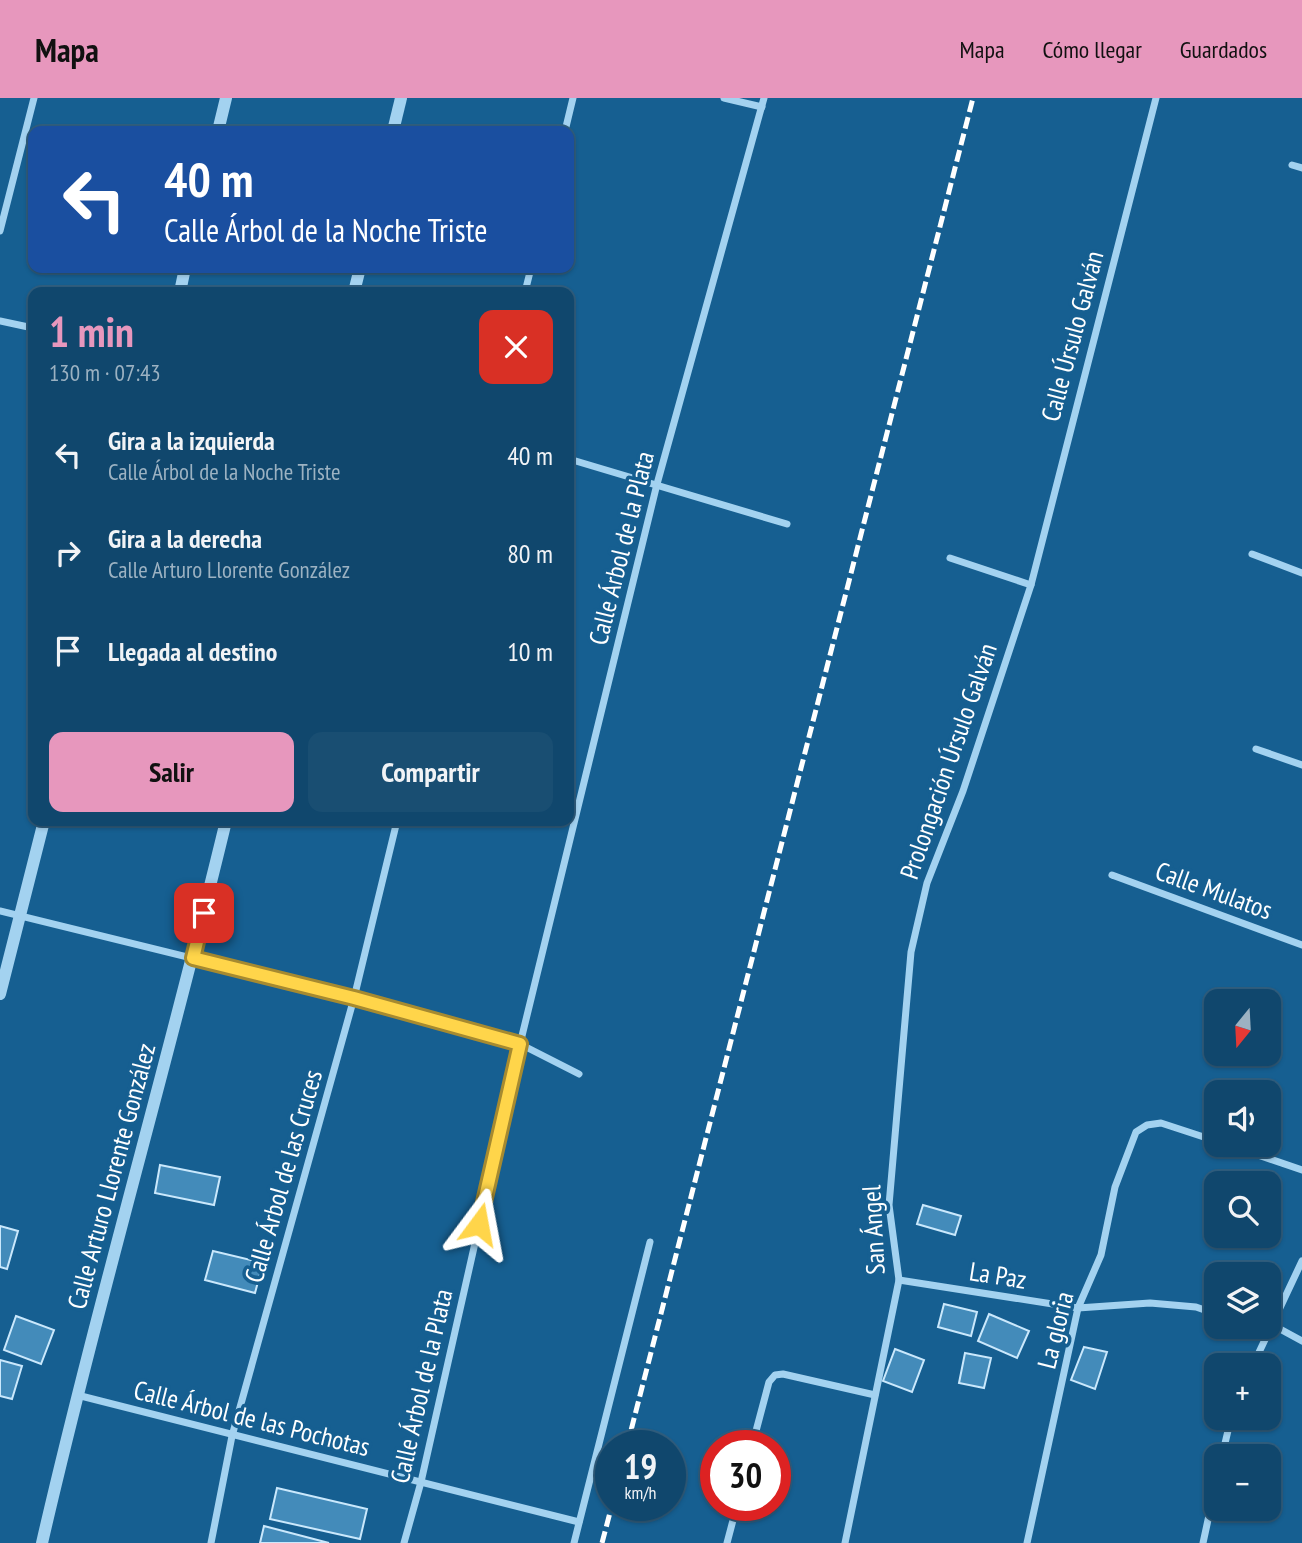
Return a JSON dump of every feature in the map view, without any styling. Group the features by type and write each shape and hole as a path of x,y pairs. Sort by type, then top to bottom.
{"street":[{"path":"0,231 34,98"},
{"path":"219,126 226,98"},
{"path":"394,126 401,98"},
{"path":"566,126 573,98"},
{"path":"724,98 762,107"},
{"name":"Calle Árbol de la Plata","path":"574,823 657,484 764,98"},
{"name":"Calle Úrsulo Galván","path":"1031,585 1156,98"},
{"path":"1293,165 1302,168"},
{"path":"0,321 28,327"},
{"path":"574,460 787,524"},
{"path":"1252,554 1302,573"},
{"path":"950,558 1031,585"},
{"name":"Prolongación Úrsulo Galván","path":"911,952 927,883 963,791 1031,585"},
{"path":"1256,749 1302,765"},
{"path":"0,994 43,826"},
{"name":"Calle Arturo Llorente González","path":"42,1543 76,1395 193,958 225,826"},
{"name":"Calle Árbol de las Cruces","path":"211,1543 232,1436 354,998 396,826"},
{"name":"Calle Árbol de la Plata","path":"404,1543 421,1482 520,1044 573,826"},
{"name":"Calle Mulatos","path":"1112,875 1302,945"},
{"path":"0,911 354,998 520,1044 579,1074"},
{"name":"San Ángel","path":"845,1543 899,1280 889,1205 911,952"},
{"name":"La gloria","path":"1027,1543 1078,1308 1101,1255 1115,1187 1136,1132 1147,1125 1161,1123 1204,1137"},
{"path":"1264,1157 1302,1170"},
{"path":"574,1543 650,1242"},
{"path":"1281,1303 1302,1261"},
{"name":"La Paz","path":"899,1280 1078,1308 1150,1303 1204,1310"},
{"path":"1281,1329 1302,1341"},
{"path":"756,1430 769,1382 775,1375 783,1374 876,1395"},
{"name":"Calle Árbol de las Pochotas","path":"76,1395 579,1522"},
{"path":"727,1543 733,1521"},
{"path":"1203,1543 1208,1521"}],"building":[{"path":"160,1165 220,1177 214,1205 155,1193"},
{"path":"923,1205 961,1216 955,1235 917,1224"},
{"path":"0,1226 18,1231 7,1269 0,1267"},
{"path":"213,1251 263,1263 255,1293 205,1280"},
{"path":"944,1304 977,1312 971,1336 938,1327"},
{"path":"989,1314 1029,1331 1017,1358 978,1341"},
{"path":"16,1316 54,1330 41,1364 4,1350"},
{"path":"1084,1347 1107,1352 1095,1389 1071,1380"},
{"path":"895,1349 924,1360 912,1392 883,1381"},
{"path":"965,1353 991,1358 984,1388 959,1383"},
{"path":"0,1360 22,1366 12,1399 0,1396"},
{"path":"277,1488 367,1509 360,1539 270,1519"},
{"path":"264,1526 329,1543 260,1543"}],"railway":[{"path":"631,1430 973,98"},
{"path":"602,1543 608,1521"}],"route":[{"path":"204,913 193,958 354,998 520,1044 479,1224"}]}
